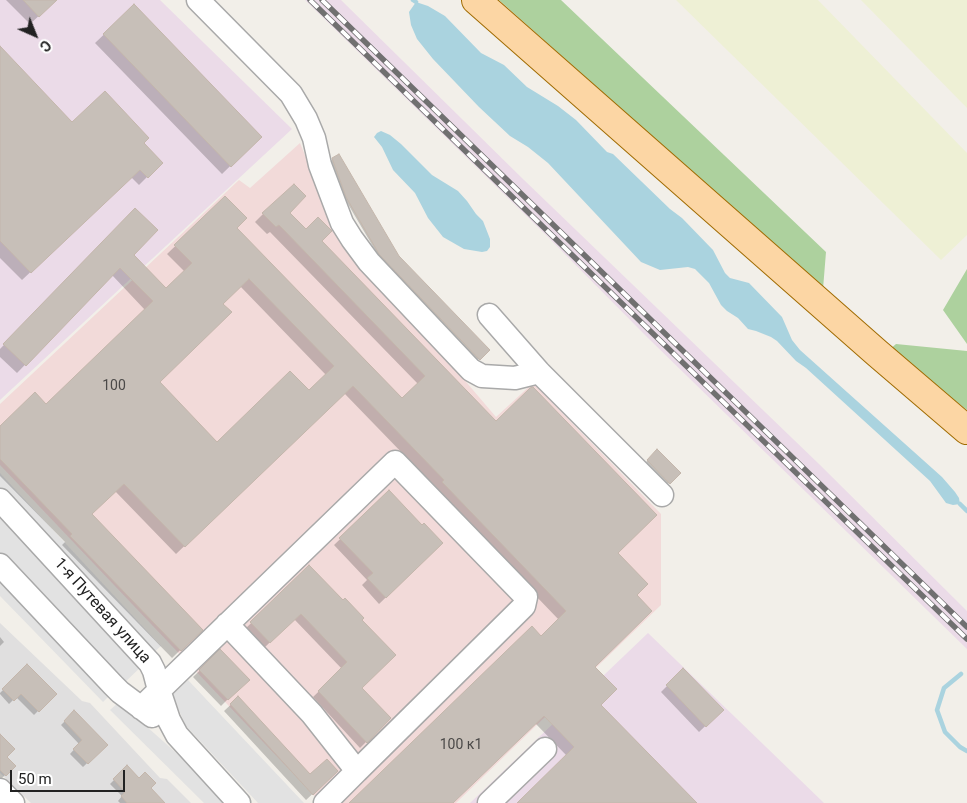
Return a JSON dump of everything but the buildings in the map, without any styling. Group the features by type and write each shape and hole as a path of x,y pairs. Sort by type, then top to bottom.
{"main road":[{"path":"476,0 869,347 967,430"}],"street":[{"path":"198,0 291,94 306,118 314,138 320,165 342,223 368,262 471,370 482,376 515,378 539,372"},
{"path":"489,316 539,372 662,495"},
{"path":"141,708 395,462 526,597 524,606 325,803"},
{"name":"1-я Путевая улица","path":"0,500 150,663 169,720 177,735 239,803"},
{"path":"0,566 113,685 177,735"},
{"path":"227,624 312,714 357,771"},
{"path":"489,803 544,749"},
{"path":"0,790 13,803"}],"shaded area":[{"path":"0,0 160,0 292,129 0,400"},
{"path":"305,0 341,0 524,180 819,464 967,611 967,649 648,338 545,234"},
{"path":"300,143 335,228 496,417 533,383 661,514 661,605 456,803 321,803 0,465 0,404 239,180 250,188"},
{"path":"0,473 161,646 151,655 0,493"},
{"path":"0,511 144,664 123,684 0,553"},
{"path":"0,576 113,692 103,702 0,596"},
{"path":"0,623 82,701 90,703 160,778 167,779 191,803 31,803 0,773"},
{"path":"648,633 824,803 470,803"},
{"path":"188,680 304,803 258,803 186,726 172,695"},
{"path":"119,702 182,758 225,803 204,803 110,710"}],"green space":[{"path":"499,0 561,0 826,252 823,289"},
{"path":"676,0 818,0 967,153 967,235 941,260"},
{"path":"861,0 967,0 967,108"},
{"path":"967,269 967,344 943,310"},
{"path":"896,344 967,351 967,410 889,350"}],"water":[{"path":"416,2 428,6 445,16 481,53 504,65 527,87 558,106 576,120 607,152 613,154 670,209 682,218 713,250 725,273 730,278 749,283 782,317 792,340 800,350 942,477 959,498 960,504 946,503 930,481 796,361 777,341 748,329 738,318 727,311 721,305 709,283 695,269 688,267 660,270 641,262 548,163 510,136 433,59 417,39 411,25 409,12"},
{"path":"381,131 390,135 432,175 458,191 467,201 483,221 490,239 490,247 487,251 464,249 443,237 428,218 415,193 393,170 382,147 374,137"}],"waterway":[{"path":"960,504 967,511"},
{"path":"961,674 944,688 937,710 945,732 960,747 967,751"}],"railway":[{"path":"310,0 967,639"},
{"path":"322,0 967,627"}]}
